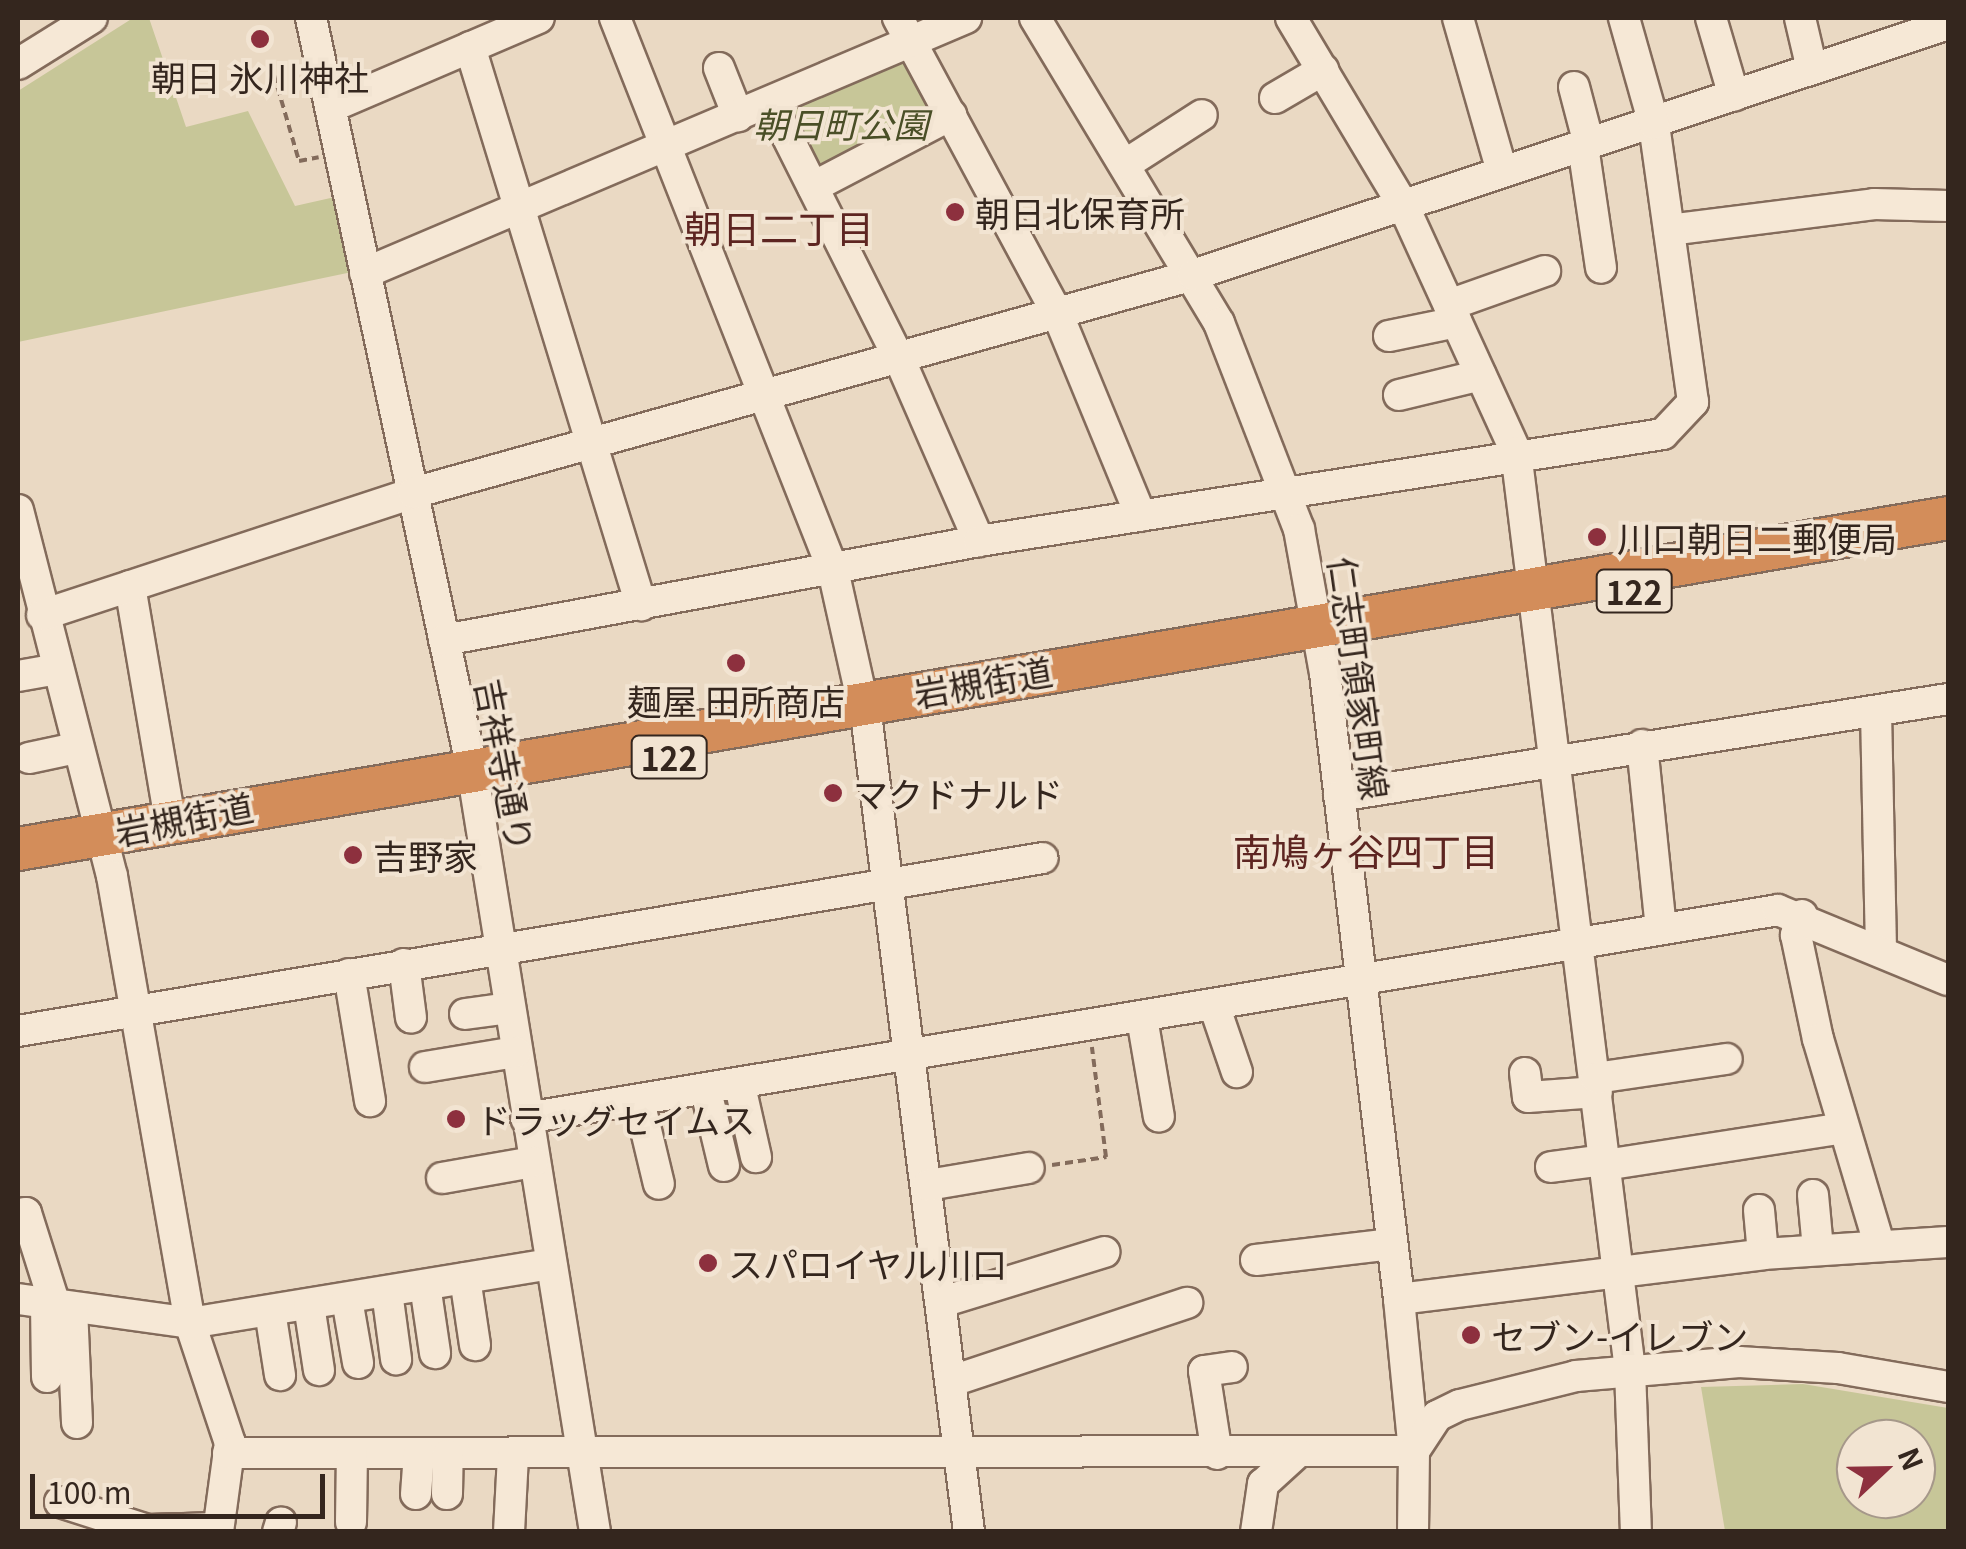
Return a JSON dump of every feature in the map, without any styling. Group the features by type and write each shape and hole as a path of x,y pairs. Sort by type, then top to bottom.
{"highway":[{"name":"岩槻街道","path":"18,849 103,844 1536,596 1948,518"},
{"name":"岩槻街道","path":"1536,596 1948,540"},
{"name":"岩槻街道","path":"18,870 170,819 474,780"}],"street":[{"path":"18,64 92,18"},
{"name":"吉祥寺通り","path":"311,18 474,780 595,1532"},
{"path":"331,107 539,18"},
{"path":"615,18 833,570 865,711 912,1057 969,1532"},
{"path":"365,273 666,149 770,102 905,30 966,18"},
{"name":"仁志町領家町線","path":"1036,18 1194,275 1246,382 1287,493 1319,633 1339,796 1414,1451 1413,1532"},
{"path":"1292,18 1404,205 1516,452 1630,1370 1636,1532"},
{"path":"1458,18 1502,171"},
{"path":"444,640 978,541 1287,493 1516,452 1663,434 1693,402 1654,124 1624,18"},
{"path":"1712,18 1734,96"},
{"path":"1800,18 1812,68"},
{"path":"42,616 413,493 1194,275 1948,24"},
{"path":"905,30 1058,315 1141,516"},
{"path":"470,46 640,605"},
{"path":"719,68 738,116"},
{"path":"1275,98 1323,70"},
{"path":"1574,87 1586,145 1601,268"},
{"path":"770,102 899,358 978,541"},
{"path":"1126,164 1202,114"},
{"path":"813,187 951,115"},
{"path":"1669,230 1874,204 1948,206"},
{"path":"1389,336 1453,313 1544,271"},
{"path":"1399,396 1481,375"},
{"path":"18,510 103,844 190,1322 228,1453 218,1530 148,1530 60,1502"},
{"path":"130,586 170,819"},
{"path":"18,676 56,669"},
{"path":"1339,796 1555,758 1948,699"},
{"path":"1876,710 1881,950"},
{"path":"1642,745 1661,929"},
{"path":"29,758 76,748"},
{"path":"18,1031 1043,858"},
{"path":"526,1118 740,1086 1778,910 1802,916 1948,980"},
{"path":"1802,916 1796,934 1843,1128 1880,1243"},
{"path":"404,964 411,1018"},
{"path":"348,974 370,1101"},
{"path":"1214,1005 1238,1072"},
{"path":"465,1014 509,1008"},
{"path":"1142,1018 1160,1117"},
{"path":"425,1067 516,1052"},
{"path":"1525,1073 1528,1097 1727,1059"},
{"path":"740,1086 756,1158"},
{"path":"706,1091 724,1166"},
{"path":"638,1101 659,1184"},
{"path":"1551,1167 1604,1163 1843,1128"},
{"path":"442,1178 533,1162"},
{"path":"928,1185 1029,1168"},
{"path":"1812,1195 1818,1249"},
{"path":"1759,1210 1763,1254"},
{"path":"18,1214 26,1213 77,1423"},
{"path":"1398,1300 1763,1254 1880,1243 1948,1242"},
{"path":"1256,1260 1392,1244"},
{"path":"942,1302 1105,1252"},
{"path":"48,1304 190,1322 551,1264"},
{"path":"465,1278 475,1344"},
{"path":"425,1285 435,1352"},
{"path":"387,1292 396,1359"},
{"path":"346,1299 358,1362"},
{"path":"952,1381 1187,1303"},
{"path":"47,1377 48,1304"},
{"path":"309,1304 319,1370"},
{"path":"270,1310 280,1375"},
{"path":"228,1453 583,1457 1414,1451 1437,1416 1460,1406 1630,1370 1781,1363 1948,1387"},
{"path":"1216,1454 1204,1371 1232,1366"},
{"path":"351,1522 352,1453"},
{"path":"1256,1532 1263,1484 1297,1453"},
{"path":"432,1494 434,1454"},
{"path":"509,1532 513,1456"}],"path":[{"path":"274,74 299,161 341,154"},
{"path":"1029,1168 1106,1157 1090,1027"}],"green space":[{"path":"133,18 149,18 186,127 248,111 295,206 335,197 352,272 18,342 18,91"},
{"name":"朝日町公園","path":"899,56 911,61 936,109 816,171 790,116 793,104"},
{"path":"1803,1384 1948,1408 1948,1531 1725,1531 1701,1387"}],"place":[{"name":"朝日 氷川神社","path":"260,39"},
{"name":"朝日北保育所","path":"955,212"},
{"name":"川口朝日二郵便局","path":"1597,537"},
{"name":"麺屋 田所商店","path":"736,663"},
{"name":"マクドナルド","path":"833,793"},
{"name":"吉野家","path":"353,855"},
{"name":"ドラッグセイムス","path":"456,1119"},
{"name":"スパロイヤル川口","path":"708,1263"},
{"name":"セブン-イレブン","path":"1471,1335"}],"district":[{"name":"朝日二丁目","path":"779,227"},
{"name":"南鳩ヶ谷四丁目","path":"1366,850"}]}
